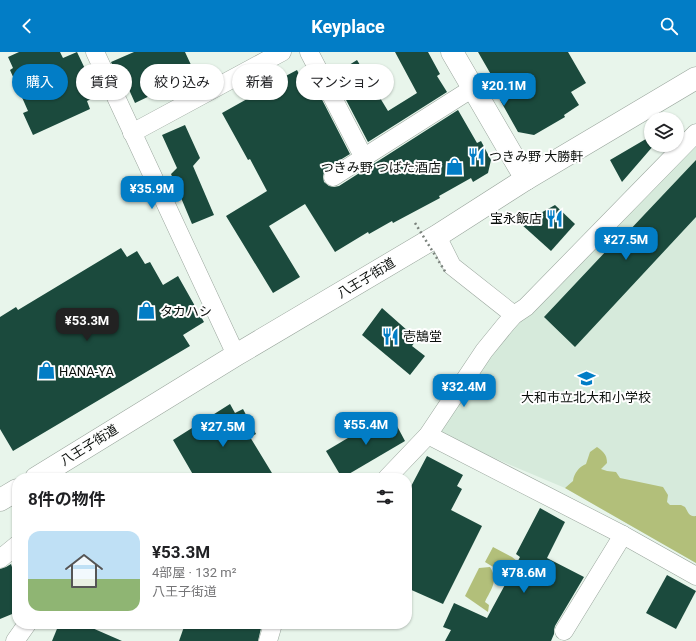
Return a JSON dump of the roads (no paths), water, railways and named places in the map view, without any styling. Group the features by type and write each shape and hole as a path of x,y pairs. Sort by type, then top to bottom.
{"main road":[{"path":"452,52 526,179"},
{"name":"八王子街道","path":"50,473 236,355 437,236 526,179 696,78"},
{"path":"0,500 12,493"}],"street":[{"path":"95,52 236,355"},
{"path":"132,133 282,52"},
{"path":"309,52 364,158"},
{"path":"333,177 473,88"},
{"path":"392,473 428,434 484,352 514,315 526,307 696,133"},
{"path":"437,236 452,266 514,315"},
{"path":"428,434 623,534 696,576"},
{"path":"564,631 623,534"},
{"path":"0,559 12,549"},
{"path":"15,641 24,629"},
{"path":"268,641 272,629"}],"place":[{"name":"つきみ野 大勝軒","path":"476,156"},
{"name":"つきみ野 つばた酒店","path":"454,167"},
{"name":"宝永飯店","path":"555,218"},
{"name":"タカハシ","path":"147,311"},
{"name":"壱鵠堂","path":"390,336"},
{"name":"HANA-YA","path":"46,371"},
{"name":"大和市立北大和小学校","path":"586,378"}]}
